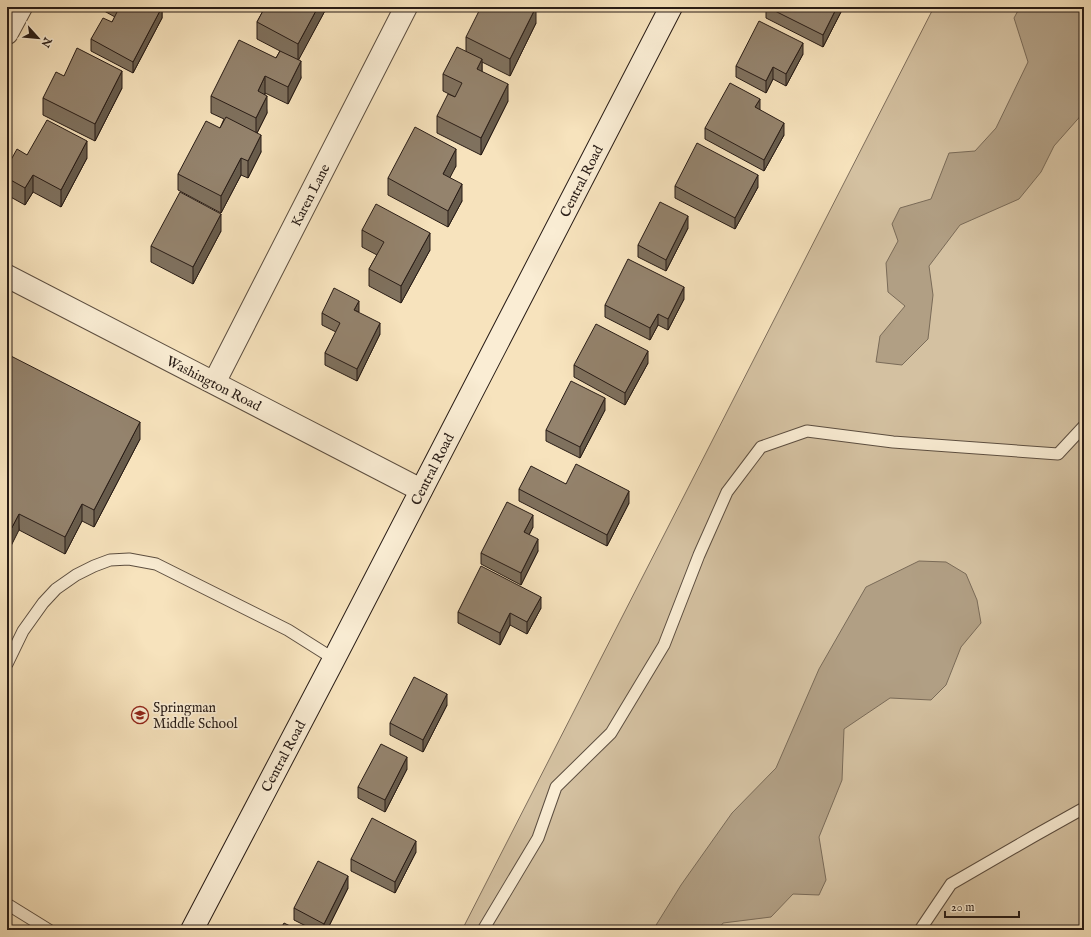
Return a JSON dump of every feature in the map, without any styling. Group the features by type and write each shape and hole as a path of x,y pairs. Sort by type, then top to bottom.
{"main road":[{"path":"7,33 21,7"},
{"name":"Karen Lane","path":"214,383 406,7"},
{"name":"Central Road","path":"192,930 334,659 671,7"},
{"name":"Washington Road","path":"7,276 421,490"}],"lane":[{"path":"483,930 538,838 556,787 611,733 664,645 699,555 727,492 761,447 807,431 893,442 1058,454 1084,426"},
{"path":"7,664 23,631 42,603 56,589 76,575 94,566 110,560 129,559 156,564 288,630 334,659"},
{"path":"920,930 951,884 1084,808"},
{"path":"7,904 50,930"}],"shaded area":[{"path":"934,7 1084,7 1084,930 462,930"},
{"path":"1020,7 1084,7 1084,112 1054,146 1041,172 1019,199 960,225 929,266 933,295 928,339 902,365 876,362 880,336 905,306 888,292 886,263 898,241 892,224 900,208 931,199 949,153 975,151 996,128 1028,62 1014,18"},
{"path":"919,561 946,562 966,574 977,600 981,623 961,647 946,685 931,700 890,698 844,729 842,780 819,837 826,880 819,895 793,894 771,917 723,923 718,930 653,930 681,885 732,813 776,768 819,669 866,587"}],"building":[{"path":"118,7 162,7 133,62 91,39 103,18 112,22 119,8"},
{"path":"265,7 318,7 298,44 257,22"},
{"path":"481,7 536,7 510,59 466,37"},
{"path":"767,7 837,7 823,35"},
{"path":"759,21 803,43 786,74 773,67 766,81 736,66"},
{"path":"239,40 276,58 280,51 301,61 288,87 265,76 258,91 267,96 256,118 211,96"},
{"path":"457,47 482,59 477,69 508,84 481,138 437,116 448,94 455,97 462,83 443,74"},
{"path":"77,48 122,71 95,124 43,98 56,72 64,76"},
{"path":"730,83 760,99 755,107 784,123 764,160 705,128"},
{"path":"226,117 261,135 248,161 241,158 221,196 178,174 206,121 220,128"},
{"path":"47,120 87,141 61,190 33,175 25,188 7,178 7,167 17,149 27,155"},
{"path":"415,127 456,149 443,174 462,184 448,211 388,178"},
{"path":"697,143 758,175 735,218 675,186"},
{"path":"180,192 221,214 193,267 151,246"},
{"path":"660,202 688,216 666,260 638,245"},
{"path":"376,204 430,233 401,286 369,269 384,242 362,230"},
{"path":"628,259 684,287 668,319 658,314 650,328 605,305"},
{"path":"334,288 359,301 354,310 380,323 357,369 325,353 340,323 322,313"},
{"path":"596,324 648,351 625,393 574,365"},
{"path":"7,354 140,422 94,510 82,504 65,537 19,514 7,537"},
{"path":"571,381 605,398 580,447 546,430"},
{"path":"576,464 629,491 607,535 519,489 531,466 566,484"},
{"path":"507,502 533,515 524,532 538,539 521,573 481,553"},
{"path":"481,566 541,597 527,622 510,613 500,633 458,612"},
{"path":"414,677 447,694 423,740 390,723"},
{"path":"381,744 407,757 385,800 358,787"},
{"path":"372,818 416,841 395,882 351,859"},
{"path":"318,861 348,876 324,924 294,908"},
{"path":"284,923 298,930 280,930"}],"place":[{"name":"Springman Middle School","path":"140,715"}]}
